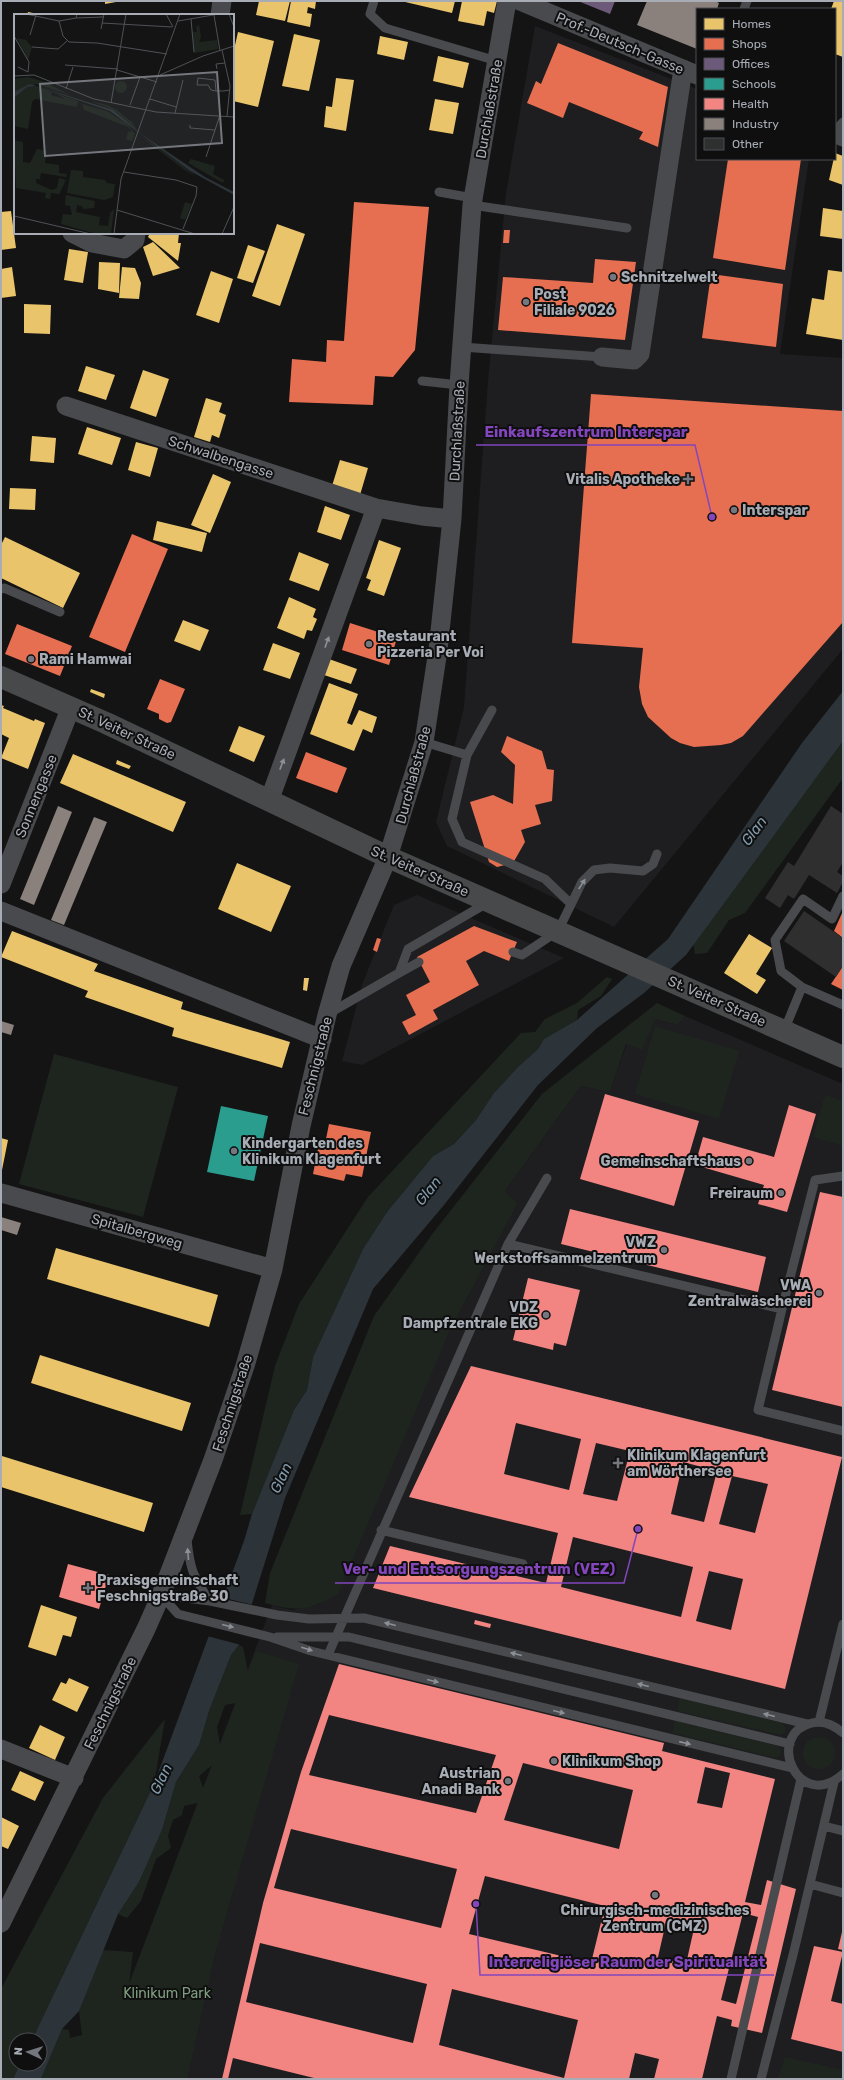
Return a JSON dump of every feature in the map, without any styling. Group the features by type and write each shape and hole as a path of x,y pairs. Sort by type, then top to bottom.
{"main road":[{"name":"St. Veiter Straße","path":"1,677 71,707 388,857 843,1057"}],"street":[{"path":"220,14 222,1"},
{"name":"Durchlaßstraße","path":"388,857 424,742 438,650 452,518 459,385 473,201 507,1"},
{"name":"Prof.-Deutsch-Gasse","path":"520,1 690,72"},
{"path":"602,357 634,360 640,354 690,72"},
{"path":"74,234 92,243 124,249 135,240 136,234"},
{"name":"Schwalbengasse","path":"66,406 376,508 422,516 452,518"},
{"path":"269,801 376,508"},
{"name":"Sonnengasse","path":"1,884 71,707"},
{"name":"Feschnigstraße","path":"1,1923 74,1778 161,1596 213,1460 245,1366 273,1270 301,1126 327,1015 341,966 388,857"},
{"path":"1,911 322,1039"},
{"name":"Spitalbergweg","path":"1,1193 273,1270"},
{"path":"1,1749 74,1778"}],"lane":[{"path":"374,1 370,14 385,28 497,61"},
{"path":"836,131 843,122"},
{"path":"439,192 473,201 627,228"},
{"path":"462,347 602,357"},
{"path":"422,381 459,385"},
{"path":"1,589 4,588 60,612"},
{"path":"492,710 467,755 452,819 462,842 545,879 571,904"},
{"path":"424,742 467,755"},
{"path":"513,952 522,955 558,931 582,882 594,870 610,868 643,871 653,864 657,854"},
{"path":"843,896 832,919 803,899 775,940 782,971 802,987 843,1005"},
{"path":"399,973 408,949 490,901"},
{"path":"327,1015 419,962"},
{"path":"784,1031 802,987"},
{"path":"843,1176 815,1180 758,1410 843,1431"},
{"path":"328,1655 381,1530 508,1244 547,1178"},
{"path":"508,1244 782,1310"},
{"path":"186,1528 189,1562 194,1578 210,1601"},
{"path":"381,1530 523,1564"},
{"path":"161,1596 210,1601 277,1615 309,1619 344,1617 364,1618 807,1724 819,1722 835,1726 843,1733"},
{"path":"161,1596 178,1614 270,1637 328,1655 792,1768"},
{"path":"819,1722 843,1624"},
{"path":"270,1637 349,1637 790,1744"},
{"path":"807,1724 796,1733 790,1744 788,1757 792,1768 801,1779 812,1784 823,1785 834,1782 843,1774"},
{"path":"731,2079 801,1779"},
{"path":"761,2079 834,1782"},
{"path":"824,1826 843,1830"},
{"path":"810,1884 840,1890"}],"shaded area":[{"path":"535,26 696,89 696,160 809,160 780,354 843,358 843,649 614,927 447,846 436,822 464,707 488,381 506,193"},
{"path":"417,895 564,958 362,1065 342,1061 362,985 394,905"},
{"name":"Klinikum Klagenfurt am Wörthersee","path":"685,1016 843,1084 843,2079 111,2079 128,1987 272,1605 292,1610 320,1604 449,1332 518,1203 505,1191 581,1086 610,1092 627,1043 655,1019 678,1025"}],"green space":[{"path":"843,741 843,778 745,913 729,920 707,953 695,954 693,943"},
{"path":"607,977 612,979 601,996 578,1010 577,1020 544,1039 538,1049 518,1067 494,1093 476,1120 454,1144 433,1156 387,1212 363,1249 313,1357 307,1390 294,1410 252,1514 240,1515 275,1366 299,1304 368,1197 521,1033 535,1032 545,1019 577,1003"},
{"path":"657,1003 685,1016 678,1025 655,1019 642,1050 626,1044 610,1092 581,1086 505,1191 518,1203 449,1332 338,1594 311,1607 295,1609 265,1603 270,1573 374,1316 433,1233 542,1094"},
{"path":"655,1026 739,1051 719,1119 635,1094"},
{"path":"54,1054 178,1087 143,1217 19,1184"},
{"path":"825,1095 843,1101 843,1146 813,1137"},
{"name":"Klinikum Park","path":"239,1645 243,1647 248,1672 256,1651 299,1664 215,1954 187,2079 41,2079 44,2072 48,2072 48,2062 62,2029 69,2030 70,2038 82,2035 79,2011 102,1950 133,1952 129,1984 198,1803 184,1806 182,1815 173,1820 168,1836 171,1848 156,1859 141,1901 127,1918 118,1914 139,1882 162,1830 176,1782 199,1745 209,1711 231,1655","holes":["236,1703 220,1745 217,1727 225,1705","212,1766 203,1788 199,1776"]},
{"path":"680,1698 782,1723 786,1728 785,1732 781,1735 677,1711"},
{"path":"165,1719 154,1784 36,2032 8,2032 8,2072 16,2072 13,2079 1,2079 1,1989 103,1798"},
{"path":"675,1721 777,1746 781,1750 780,1755 776,1758 672,1733"},
{"path":"816,1737 822,1737 831,1741 835,1753 831,1765 822,1769 816,1769 807,1765 803,1756 803,1750 807,1741"},
{"path":"785,2057 843,2070 843,2079 778,2079"}],"water":[{"name":"Glan","path":"843,691 843,741 686,955 644,993 597,1028 538,1085 444,1205 373,1289 285,1498 239,1645 231,1655 209,1711 199,1745 176,1782 162,1830 139,1882 118,1914 79,2011 62,2029 48,2062 48,2032 36,2032 154,1784 244,1541 252,1514 294,1410 307,1390 313,1357 363,1249 387,1212 433,1156 454,1144 476,1120 494,1093 518,1067 538,1049 544,1039 577,1020 668,939 802,743"},
{"path":"16,2072 44,2072 41,2079 13,2079"}],"pier":[{"path":"221,1597 253,1605 241,1645 207,1636"}],"building: Homes":[{"path":"105,1 116,1 116,2 105,4"},
{"path":"259,1 290,1 285,21 256,15"},
{"path":"291,1 316,1 315,9 308,7 307,13 312,14 310,27 287,22"},
{"path":"401,1 455,1 452,13"},
{"path":"462,1 497,1 494,13 487,11 484,26 458,21"},
{"path":"834,1 843,1 843,57 836,54 836,8 831,8"},
{"path":"28,12 38,14 27,14"},
{"path":"238,32 274,41 258,107 234,101 234,50"},
{"path":"294,34 320,40 309,91 282,86"},
{"path":"380,36 408,42 404,60 377,54"},
{"path":"438,56 469,63 463,88 433,81"},
{"path":"336,78 354,80 346,131 324,127 326,106 332,107"},
{"path":"435,99 459,103 453,134 429,130"},
{"path":"836,153 843,156 843,185 829,180 833,160 836,160"},
{"path":"823,208 843,211 843,239 820,236"},
{"path":"11,211 16,248 1,250 1,212"},
{"path":"277,224 305,234 280,306 252,296"},
{"path":"150,234 179,234 178,243 181,243 178,261 148,237"},
{"path":"153,242 180,268 153,276 143,247"},
{"path":"248,245 265,251 253,283 237,278"},
{"path":"69,249 88,252 83,283 64,280"},
{"path":"99,262 120,263 119,293 98,289"},
{"path":"12,267 16,296 1,298 1,269"},
{"path":"122,267 135,268 141,283 139,299 119,298"},
{"path":"828,270 843,272 843,340 806,334 812,298 824,300"},
{"path":"211,271 233,279 219,323 196,315"},
{"path":"24,304 51,305 50,334 24,333"},
{"path":"86,366 115,375 106,400 78,391"},
{"path":"143,370 169,379 156,417 130,408"},
{"path":"206,398 222,403 219,412 226,415 219,438 212,435 210,442 194,437"},
{"path":"87,427 121,438 112,465 78,454"},
{"path":"32,436 56,438 54,463 30,461"},
{"path":"136,442 158,448 150,477 128,470"},
{"path":"340,460 368,468 360,495 332,486"},
{"path":"213,474 231,482 210,533 191,525"},
{"path":"10,488 36,489 35,510 9,509"},
{"path":"325,506 350,515 341,540 317,532"},
{"path":"157,521 207,533 202,552 153,540"},
{"path":"5,537 80,573 63,608 1,578 1,545"},
{"path":"379,540 401,548 384,596 367,590 371,580 366,578"},
{"path":"299,552 329,564 319,591 289,580"},
{"path":"289,597 316,609 313,617 317,619 312,631 307,630 304,639 277,628"},
{"path":"183,620 209,630 200,651 174,641"},
{"path":"273,643 300,653 290,679 263,670"},
{"path":"329,659 357,669 351,684 324,675"},
{"path":"329,683 358,694 347,723 352,725 359,710 377,717 372,733 363,729 354,751 310,734"},
{"path":"91,689 105,694 104,698 90,692"},
{"path":"1,705 4,706 3,708 34,721 35,719 45,723 28,769 1,758 9,738 1,734"},
{"path":"239,726 265,736 254,762 229,751"},
{"path":"73,754 186,802 173,832 60,783"},
{"path":"117,760 131,766 129,769 116,764"},
{"path":"237,863 291,886 271,932 218,909"},
{"path":"12,931 98,964 94,971 183,1002 181,1009 290,1042 282,1068 172,1036 174,1028 85,997 88,991 1,957"},
{"path":"749,934 772,948 756,974 766,980 757,994 724,973"},
{"path":"304,978 309,978 307,991 303,990"},
{"path":"1,1138 8,1140 2,1170 1,1170"},
{"path":"56,1248 218,1295 209,1327 47,1279"},
{"path":"40,1355 191,1403 182,1431 31,1383"},
{"path":"2,1456 153,1503 144,1532 1,1487"},
{"path":"41,1605 77,1617 71,1637 63,1635 56,1656 28,1647"},
{"path":"69,1678 89,1687 77,1712 52,1700 61,1682 66,1684"},
{"path":"40,1725 65,1737 55,1760 29,1748"},
{"path":"20,1771 44,1782 35,1801 11,1790"},
{"path":"1,1817 19,1826 8,1849 1,1846"}],"building: Shops":[{"path":"558,43 668,87 658,147 639,139 643,132 569,102 563,118 527,103 536,81 541,84"},
{"path":"728,160 801,160 785,270 713,258"},
{"path":"354,202 429,207 415,350 393,377 375,376 373,405 289,402 292,359 326,362 327,340 344,341"},
{"path":"504,230 510,230 509,243 503,243"},
{"path":"595,259 636,262 625,340 498,330 503,277 593,283"},
{"path":"711,274 783,284 776,347 702,338"},
{"path":"591,394 843,411 843,622 743,736 731,743 694,747 680,743 671,738 648,717 642,704 639,687 643,648 572,643"},
{"path":"132,534 168,549 125,652 89,637"},
{"name":"Restaurant Pizzeria Per Voi","path":"350,623 397,638 389,665 342,650"},
{"path":"17,624 72,646 60,676 5,654"},
{"path":"160,679 185,689 171,722 167,723 159,719 159,714 147,709"},
{"path":"507,736 542,751 547,769 554,770 552,801 535,805 541,824 521,830 525,842 513,863 497,867 489,862 470,802 493,795 513,804 515,765 501,752"},
{"path":"306,752 347,768 337,793 296,778"},
{"path":"843,911 843,938 834,931"},
{"path":"474,926 517,942 509,961 484,951 466,961 479,985 433,1010 438,1019 409,1035 402,1022 416,1015 406,995 430,982 417,957"},
{"path":"377,938 381,939 377,952 373,950"},
{"path":"843,966 843,990 831,984"},
{"path":"329,1124 371,1132 362,1177 346,1174 344,1181 313,1174 319,1143 325,1144"}],"building: Offices":[{"path":"578,1 615,1 610,14"}],"building: Schools":[{"path":"221,1106 268,1116 254,1181 207,1172"}],"building: Health":[{"path":"605,1094 699,1121 674,1206 580,1179"},
{"name":"Gemeinschaftshaus","path":"789,1105 816,1114 787,1212 758,1204 764,1185 695,1165 703,1137 774,1157"},
{"name":"VWA Zentralwäscherei","path":"820,1192 843,1197 843,1407 772,1390"},
{"name":"VWZ Werkstoffsammelzentrum","path":"570,1209 766,1257 758,1292 561,1244"},
{"name":"VDZ Dampfzentrale EKG","path":"528,1278 580,1290 566,1346 554,1343 553,1350 513,1340"},
{"path":"471,1366 842,1457 785,1689 373,1588 390,1546 546,1583 558,1533 409,1497","holes":["516,1423 581,1439 569,1490 504,1474","596,1443 630,1451 617,1501 583,1494","683,1462 717,1471 704,1522 671,1514","732,1476 768,1484 755,1533 719,1524","573,1537 693,1567 681,1617 561,1587","709,1571 743,1579 731,1630 696,1621"]},
{"path":"68,1564 109,1575 99,1609 59,1597"},
{"path":"475,1620 491,1624 490,1628 474,1624"},
{"name":"Chirurgisch-medizinisches Zentrum (CMZ)","path":"339,1664 664,1743 662,1751 775,1779 745,1902 761,1905 767,1880 796,1889 762,2033 731,2026 732,2020 717,2016 702,2079 654,2079 659,2059 635,2053 629,2079 318,2079 233,2058 228,2079 222,2079 263,1903 301,1772","holes":["329,1715 496,1755 476,1813 309,1775","523,1763 633,1790 619,1849 504,1820","705,1767 730,1773 722,1808 697,1803","291,1829 457,1869 441,1928 274,1888","485,1876 605,1906 591,1963 469,1934","743,1913 758,1917 736,2004 721,2000","667,1918 695,1924 686,1964 658,1957","260,1943 427,1984 413,2043 246,2002","452,1989 578,2020 564,2078 439,2045"]},
{"path":"843,1932 843,1950 838,1949"},
{"path":"814,1946 843,1952 831,2001 843,2004 843,2052 791,2039"}],"building: Industry":[{"path":"647,1 715,1 719,3 717,8 696,8 696,49 637,25"},
{"path":"58,806 72,812 34,905 20,899"},
{"path":"94,817 107,822 64,925 51,920"},
{"path":"1,1021 14,1025 11,1035 1,1032"},
{"path":"1,1217 21,1223 17,1235 1,1230"}],"building: Other":[{"path":"831,806 843,814 843,862 837,872 843,876 843,882 837,893 809,875 794,899 788,895 780,908 765,898 788,862 794,866"},
{"path":"804,911 843,938 843,966 836,977 784,941"}],"place":[{"name":"Schnitzelwelt","path":"613,277"},
{"name":"Post Filiale 9026","path":"526,302"},
{"name":"Vitalis Apotheke","path":"688,479"},
{"name":"Interspar","path":"734,510"},
{"name":"Einkaufszentrum Interspar","path":"712,517"},
{"name":"Restaurant Pizzeria Per Voi","path":"369,644"},
{"name":"Rami Hamwai","path":"31,659"},
{"name":"Kindergarten des Klinikum Klagenfurt","path":"234,1151"},
{"name":"Gemeinschaftshaus","path":"749,1161"},
{"name":"Freiraum","path":"781,1193"},
{"name":"VWZ Werkstoffsammelzentrum","path":"664,1250"},
{"name":"VWA Zentralwäscherei","path":"819,1293"},
{"name":"VDZ Dampfzentrale EKG","path":"546,1315"},
{"name":"Klinikum Klagenfurt am Wörthersee","path":"618,1463"},
{"name":"Ver- und Entsorgungszentrum (VEZ)","path":"638,1529"},
{"name":"Praxisgemeinschaft Feschnigstraße 30","path":"88,1588"},
{"name":"Klinikum Shop","path":"554,1761"},
{"name":"Austrian Anadi Bank","path":"508,1781"},
{"name":"Chirurgisch-medizinisches Zentrum (CMZ)","path":"655,1895"},
{"name":"Interreligiöser Raum der Spiritualität","path":"476,1904"}]}
